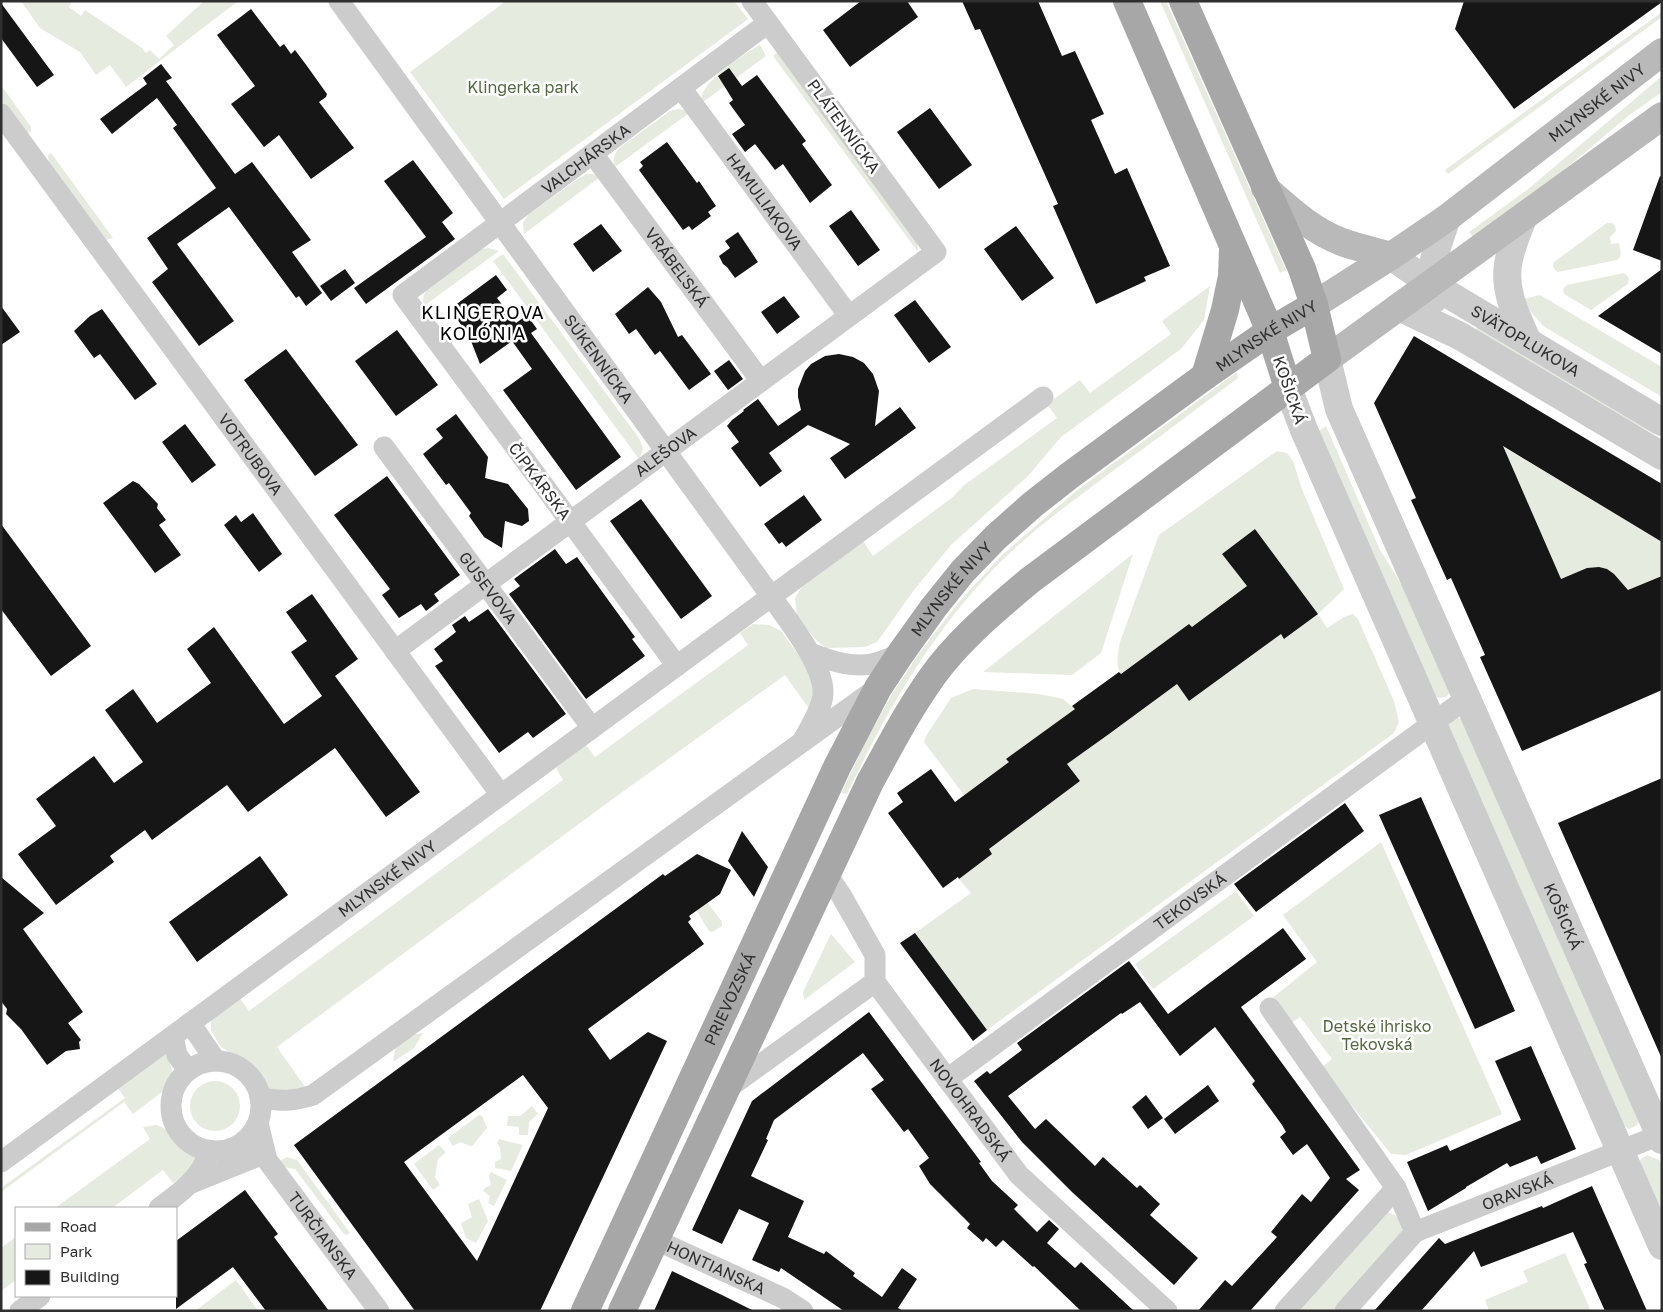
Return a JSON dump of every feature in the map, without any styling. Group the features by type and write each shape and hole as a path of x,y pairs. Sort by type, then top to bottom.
{"main road":[{"name":"KOŠICKÁ","path":"1127,1 1270,331 1288,388"},
{"name":"KOŠICKÁ","path":"1183,1 1302,269 1314,304 1327,359"},
{"name":"MLYNSKÉ NIVY","path":"878,688 901,653 963,571 996,537 1032,505 1205,376 1270,331 1391,256 1447,218 1662,52"},
{"path":"1288,388 1662,116"},
{"path":"1265,188 1312,227 1341,242 1391,256"},
{"path":"1205,376 1225,310 1232,276 1233,245"},
{"name":"PRIEVOZSKÁ","path":"622,1311 870,782 902,723 942,665 969,634 1000,605 1064,554 1288,388"},
{"name":"PRIEVOZSKÁ","path":"585,1311 838,767 878,688"}],"street":[{"name":"SÚKENNÍCKA","path":"339,1 772,596"},
{"name":"PLÁTENNÍCKA","path":"752,1 936,252"},
{"name":"VALCHÁRSKA","path":"403,296 768,23"},
{"name":"HAMULIAKOVA","path":"681,88 849,316"},
{"name":"VOTRUBOVA","path":"1,114 501,795"},
{"name":"VRÁBEĽSKÁ","path":"593,154 761,381"},
{"path":"1447,218 1435,252 1431,284 1435,307 1443,321 1460,336"},
{"path":"1523,218 1509,260 1507,281 1511,302 1528,342"},
{"name":"ALEŠOVA","path":"395,651 936,252"},
{"name":"SVÄTOPLUKOVA","path":"1391,256 1431,284 1662,422"},
{"name":"ČIPKÁRSKA","path":"403,296 677,666"},
{"name":"SVÄTOPLUKOVA","path":"1399,307 1460,336 1662,456"},
{"name":"KOŠICKÁ","path":"1327,359 1339,409 1661,1138 1620,1151"},
{"name":"KOŠICKÁ","path":"1288,388 1308,439 1662,1246"},
{"name":"MLYNSKÉ NIVY","path":"1,1162 1043,397"},
{"name":"GUSEVOVA","path":"384,446 592,728"},
{"name":"MLYNSKÉ NIVY","path":"772,596 810,652 822,684 823,694 802,742"},
{"name":"MLYNSKÉ NIVY","path":"810,652 831,660 857,665 878,663 901,653"},
{"name":"MLYNSKÉ NIVY","path":"260,1098 284,1101 297,1100 313,1095 878,688"},
{"path":"1432,723 1467,698"},
{"name":"TEKOVSKÁ","path":"947,1079 1432,723"},
{"path":"826,873 841,895 874,955 876,982"},
{"name":"NOVOHRADSKÁ","path":"876,982 1018,1175 1167,1311"},
{"name":"PRIEVOZSKÁ","path":"724,1091 876,982"},
{"path":"1270,1008 1396,1188 1415,1232"},
{"path":"182,1029 216,1061"},
{"path":"182,1029 177,1055 188,1070"},
{"path":"160,1207 188,1185 217,1150 241,1143 248,1138 258,1123 260,1098 257,1086 245,1071 234,1064 216,1061 202,1063 188,1070 173,1093 172,1117 177,1129 196,1146 217,1150 262,1159"},
{"name":"TURČIANSKA","path":"258,1123 262,1159 380,1311"},
{"name":"ORAVSKÁ","path":"1344,1311 1415,1232 1620,1151"},
{"path":"188,1185 262,1159"},
{"path":"1285,1311 1396,1188"},
{"name":"HONTIANSKA","path":"656,1240 783,1298 803,1311"},
{"path":"20,1311 39,1297"}],"green space":[{"path":"21,1 72,1 69,7 81,16 85,10 142,48 146,53 150,50 159,59 174,45 166,36 204,1 238,1 126,87 110,65 96,75 80,52 40,28"},
{"name":"Klingerka park","path":"506,1 734,1 748,19 504,199 410,72"},
{"path":"1160,1 1166,1 1286,270 1280,273"},
{"path":"1662,12 1662,17 1448,174 1445,170"},
{"path":"760,45 766,56 703,102 701,97 710,82 735,61"},
{"path":"779,51 917,242 918,252 773,56"},
{"path":"1662,76 1662,92 1628,116 1552,180 1474,238 1469,232 1527,190"},
{"path":"1,85 31,127 31,132 24,132 1,100"},
{"path":"677,109 689,113 615,167 614,157 619,148 670,111"},
{"path":"51,153 113,238 106,240 49,164 48,155"},
{"path":"587,174 594,174 600,177 524,234 523,223 528,215"},
{"path":"1607,223 1612,223 1615,226 1616,231 1610,237 1611,244 1619,243 1621,253 1617,260 1558,272 1555,270 1554,262"},
{"path":"489,248 499,251 424,306 423,299 426,289 481,249"},
{"path":"503,254 639,438 643,449 639,459 493,261"},
{"path":"1624,273 1629,278 1628,284 1591,310 1564,294 1563,289 1567,285"},
{"path":"1210,286 1204,320 1181,349 1061,437 1028,476 951,545 914,590 877,642 865,647 826,648 814,638 797,616 795,598 803,585 863,541 873,556 953,497 963,486 1057,418 1047,404 1080,380 1090,393 1171,334 1162,321"},
{"path":"1540,295 1662,367 1662,397 1543,326 1531,312 1524,299"},
{"path":"1479,325 1655,431 1654,434 1572,390 1474,331"},
{"path":"1237,372 1238,378 1048,520 1012,551 986,577 939,634 918,665 880,728 847,794 841,793 868,737 892,694 920,652 959,602 1001,556 1076,491"},
{"path":"1326,426 1380,550 1420,614 1451,691 1446,697 1439,698 1432,695 1317,432"},
{"path":"1502,446 1662,542 1662,620 1583,654"},
{"path":"1277,451 1287,453 1293,461 1302,489 1344,589 1318,614 1255,529 1222,554 1249,589 1192,627 1189,624 1121,674 1118,663 1120,642 1159,535"},
{"path":"1133,554 1101,653 1072,675 983,672"},
{"path":"1318,614 1327,628 1344,617 1353,614 1358,619 1394,701 1399,722 1394,733 987,1030 915,933 971,893 959,879 992,854 987,847 1080,781 1067,764 1177,684 1189,701 1280,632 1285,639"},
{"path":"753,624 769,625 781,631 811,672 814,685 810,710 785,675 610,801 277,1047 305,1087 277,1094 264,1085 250,1066 220,1046 211,1030 211,1018 239,997 249,1011 563,780 556,768 585,744 595,757 748,645 740,633"},
{"path":"973,689 1039,694 1063,699 1075,709 1007,759 1009,762 964,795 924,742 951,698"},
{"path":"1454,717 1463,719 1639,1122 1636,1126 1629,1129 1621,1124 1452,742 1448,722"},
{"name":"Detské ihrisko Tekovská","path":"1381,842 1502,1114 1406,1155 1391,1154 1321,1068 1332,1059 1300,1017 1289,1025 1271,999 1317,962 1283,915"},
{"path":"686,873 722,922 722,926 712,932 709,931 675,875"},
{"path":"1236,891 1254,916 1153,989 1135,964"},
{"path":"831,934 855,962 804,1000 803,992"},
{"path":"423,1033 414,1048 393,1062 396,1047 400,1040 404,1037"},
{"path":"168,1051 172,1073 162,1092 133,1114 124,1102 1,1192 1,1188 125,1098 117,1087"},
{"path":"210,1081 220,1081 233,1088 240,1101 240,1111 233,1124 220,1131 210,1131 201,1127 194,1120 190,1111 190,1101 194,1092 201,1085"},
{"path":"532,1106 538,1114 529,1122 528,1135 519,1135 519,1127 507,1126 508,1116 520,1116"},
{"path":"479,1115 482,1116 487,1128 473,1145 460,1142 453,1146 448,1138"},
{"path":"160,1126 197,1157 188,1173 173,1183 163,1170 113,1207 56,1207 150,1139 143,1127"},
{"path":"499,1139 523,1145 511,1171 495,1168 495,1162 501,1159 500,1148 497,1143"},
{"path":"439,1145 446,1152 438,1159 435,1177 440,1185 433,1190 414,1164"},
{"path":"1647,1155 1659,1160 1662,1166 1662,1219 1639,1167 1640,1160"},
{"path":"287,1157 297,1160 350,1233 344,1234 295,1169 283,1167 278,1162"},
{"path":"491,1172 507,1180 494,1206 488,1203 490,1196 483,1191 491,1185 489,1176"},
{"path":"479,1199 488,1221 476,1243 466,1238 461,1223 472,1217 468,1204"},
{"path":"1385,1212 1394,1215 1400,1221 1403,1228 1398,1238 1333,1311 1292,1311"},
{"path":"15,1238 15,1281 2,1290 1,1248"},
{"path":"1565,1253 1591,1311 1489,1311 1485,1300 1528,1282 1523,1271"},
{"path":"236,1280 258,1311 195,1311"}],"building":[{"path":"861,1 907,1 918,17 850,67 823,30"},
{"path":"962,1 1038,1 1062,56 1075,51 1104,114 1091,120 1115,174 1127,168 1170,266 1144,277 1146,281 1096,304 1053,206 1058,204 980,29 975,30"},
{"path":"1464,1 1662,2 1514,109 1455,29"},
{"path":"1,3 54,75 37,87 1,38"},
{"path":"251,9 280,47 284,44 291,54 295,50 307,66 327,94 319,102 354,148 311,179 279,135 264,147 231,104 255,86 217,35"},
{"path":"161,64 172,78 166,81 235,174 252,162 311,240 292,252 322,293 306,306 299,296 296,298 229,207 177,244 234,321 199,346 152,282 168,269 147,238 216,188 173,128 177,125 157,98 112,134 100,119 147,84 143,78"},
{"path":"729,68 742,86 757,75 806,141 802,144 832,185 810,203 783,164 775,170 755,144 745,152 732,134 745,125 729,103 733,100 718,76"},
{"path":"930,108 972,165 939,189 897,132"},
{"path":"667,142 697,183 699,181 716,206 708,212 711,216 692,230 689,226 683,230 639,170 643,166 640,162"},
{"path":"413,160 453,213 442,222 455,239 366,304 354,288 426,237 384,181"},
{"path":"1660,176 1662,177 1662,261 1633,250"},
{"path":"851,210 880,250 858,266 829,226"},
{"path":"601,224 622,251 593,272 573,244"},
{"path":"1016,226 1054,278 1022,301 984,249"},
{"path":"738,232 758,262 735,278 719,256 730,248 725,241"},
{"path":"345,269 355,283 331,301 320,286"},
{"path":"1662,269 1662,354 1598,316"},
{"path":"496,275 507,290 497,298 516,323 527,315 537,329 531,333 621,457 576,490 503,390 532,369 512,341 480,364 469,336 450,309"},
{"path":"648,287 661,302 678,337 682,335 711,374 689,390 660,351 655,355 636,329 629,334 615,314"},
{"path":"784,296 800,317 777,334 761,312"},
{"path":"915,300 951,347 929,363 894,315"},
{"path":"1,306 20,332 1,345"},
{"path":"102,309 157,384 135,400 100,354 94,358 74,331 90,316"},
{"path":"397,330 438,385 396,416 355,361"},
{"path":"1414,336 1662,484 1662,542 1503,446 1561,579 1587,568 1599,567 1607,569 1614,574 1628,590 1662,576 1662,690 1522,751 1480,657 1485,655 1451,578 1447,580 1411,500 1416,498 1374,403"},
{"path":"286,349 358,445 315,476 244,380"},
{"path":"839,354 853,357 864,363 873,374 879,391 875,426 900,407 916,428 845,479 830,458 850,444 808,425 769,453 782,471 760,487 731,448 739,442 727,426 743,410 758,399 778,426 801,410 798,389 805,371 811,364 825,356"},
{"path":"729,360 743,379 728,390 714,371"},
{"path":"456,414 488,457 485,478 508,484 528,509 529,521 522,526 505,521 502,548 484,537 469,516 471,513 449,483 446,485 423,454 443,438 436,429"},
{"path":"185,424 216,465 192,483 162,442"},
{"path":"387,476 460,575 434,594 439,601 426,611 421,604 399,618 382,595 390,589 334,515"},
{"path":"133,481 139,484 158,504 157,508 166,520 159,525 181,555 155,573 103,503"},
{"path":"804,495 822,520 786,547 782,542 779,544 764,524"},
{"path":"641,499 712,596 681,619 610,521"},
{"path":"253,513 282,554 259,572 224,525 236,515 241,522"},
{"path":"1,524 91,646 51,676 1,609"},
{"path":"1255,529 1318,614 1284,639 1281,634 1189,701 1177,684 1067,764 1080,781 989,849 992,854 959,879 958,877 943,888 888,813 903,802 897,793 931,769 955,802 1009,762 1006,759 1075,709 1072,706 1119,672 1121,674 1189,624 1192,627 1247,586 1222,554"},
{"path":"555,549 566,564 577,557 635,637 632,639 645,656 586,699 509,594 520,586 514,579"},
{"path":"312,594 358,659 335,676 420,792 386,817 335,748 248,812 227,785 152,840 145,830 110,856 114,862 56,905 18,854 56,826 36,799 94,756 114,783 143,762 105,710 133,689 157,723 211,683 187,649 214,627 284,724 322,696 291,652 307,641 286,612"},
{"path":"488,609 566,714 533,738 528,732 499,753 435,666 443,661 434,649 456,632 452,625 465,616 469,622"},
{"path":"1662,778 1662,1059 1558,823"},
{"path":"1421,797 1515,1011 1475,1029 1379,815"},
{"path":"1345,803 1364,831 1256,912 1234,884"},
{"path":"742,831 768,867 754,897 728,861"},
{"path":"697,854 731,870 720,894 689,916 691,919 688,922 704,944 588,1029 610,1060 648,1032 667,1041 540,1311 415,1311 294,1145 663,874 665,876","holes":["523,1075 548,1108 477,1261 404,1162"]},
{"path":"260,856 288,895 197,962 169,922"},
{"path":"1,877 44,913 23,929 83,1012 68,1023 81,1040 79,1042 80,1049 66,1051 47,1065 21,1029 6,1014 7,1009 1,1001"},
{"path":"1283,928 1306,959 1241,1007 1360,1170 1346,1179 1359,1190 1250,1311 1198,1311 1225,1280 1232,1286 1277,1237 1271,1232 1302,1194 1311,1202 1330,1178 1307,1144 1293,1155 1280,1137 1286,1132 1282,1125 1252,1084 1255,1081 1215,1027 1180,1056 1140,1002 1121,1013 1008,1096 1035,1129 1046,1119 1095,1166 1103,1157 1137,1188 1140,1185 1160,1204 1150,1215 1198,1258 1174,1285 1072,1192 1022,1142 974,1081 987,1071 990,1074 1022,1050 1017,1043 1129,961 1168,1014"},
{"path":"915,933 987,1030 973,1041 900,943"},
{"path":"869,1012 981,1162 979,1163 992,1181 1018,1205 1014,1209 1037,1232 1049,1220 1059,1229 1047,1243 1075,1268 1081,1262 1134,1311 1081,1311 1034,1266 1003,1240 996,1247 986,1238 983,1242 967,1228 970,1224 930,1184 919,1166 929,1158 908,1129 904,1132 871,1089 884,1080 863,1053 774,1120 766,1139 768,1140 751,1176 804,1201 788,1237 824,1254 826,1251 855,1273 853,1276 882,1297 902,1268 917,1279 898,1308 903,1311 844,1311 781,1268 779,1272 752,1260 769,1223 739,1209 722,1244 692,1230 752,1101"},
{"path":"1531,1046 1576,1149 1541,1164 1537,1156 1510,1167 1507,1163 1428,1211 1407,1162 1447,1145 1450,1151 1521,1120 1495,1061"},
{"path":"1208,1085 1219,1101 1175,1134 1164,1119"},
{"path":"1146,1095 1163,1118 1148,1129 1132,1107"},
{"path":"1592,1186 1647,1311 1605,1311 1584,1264 1587,1263 1573,1232 1481,1267 1474,1251 1421,1311 1374,1311 1439,1238 1445,1244 1542,1206 1543,1208"},
{"path":"245,1190 278,1234 274,1237 329,1311 266,1311 233,1267 176,1309 176,1297 178,1297 178,1240"},
{"path":"672,1271 724,1296 754,1311 654,1311"}],"district":[{"name":"KLINGEROVA KOLÓNIA","path":"483,322"}]}
